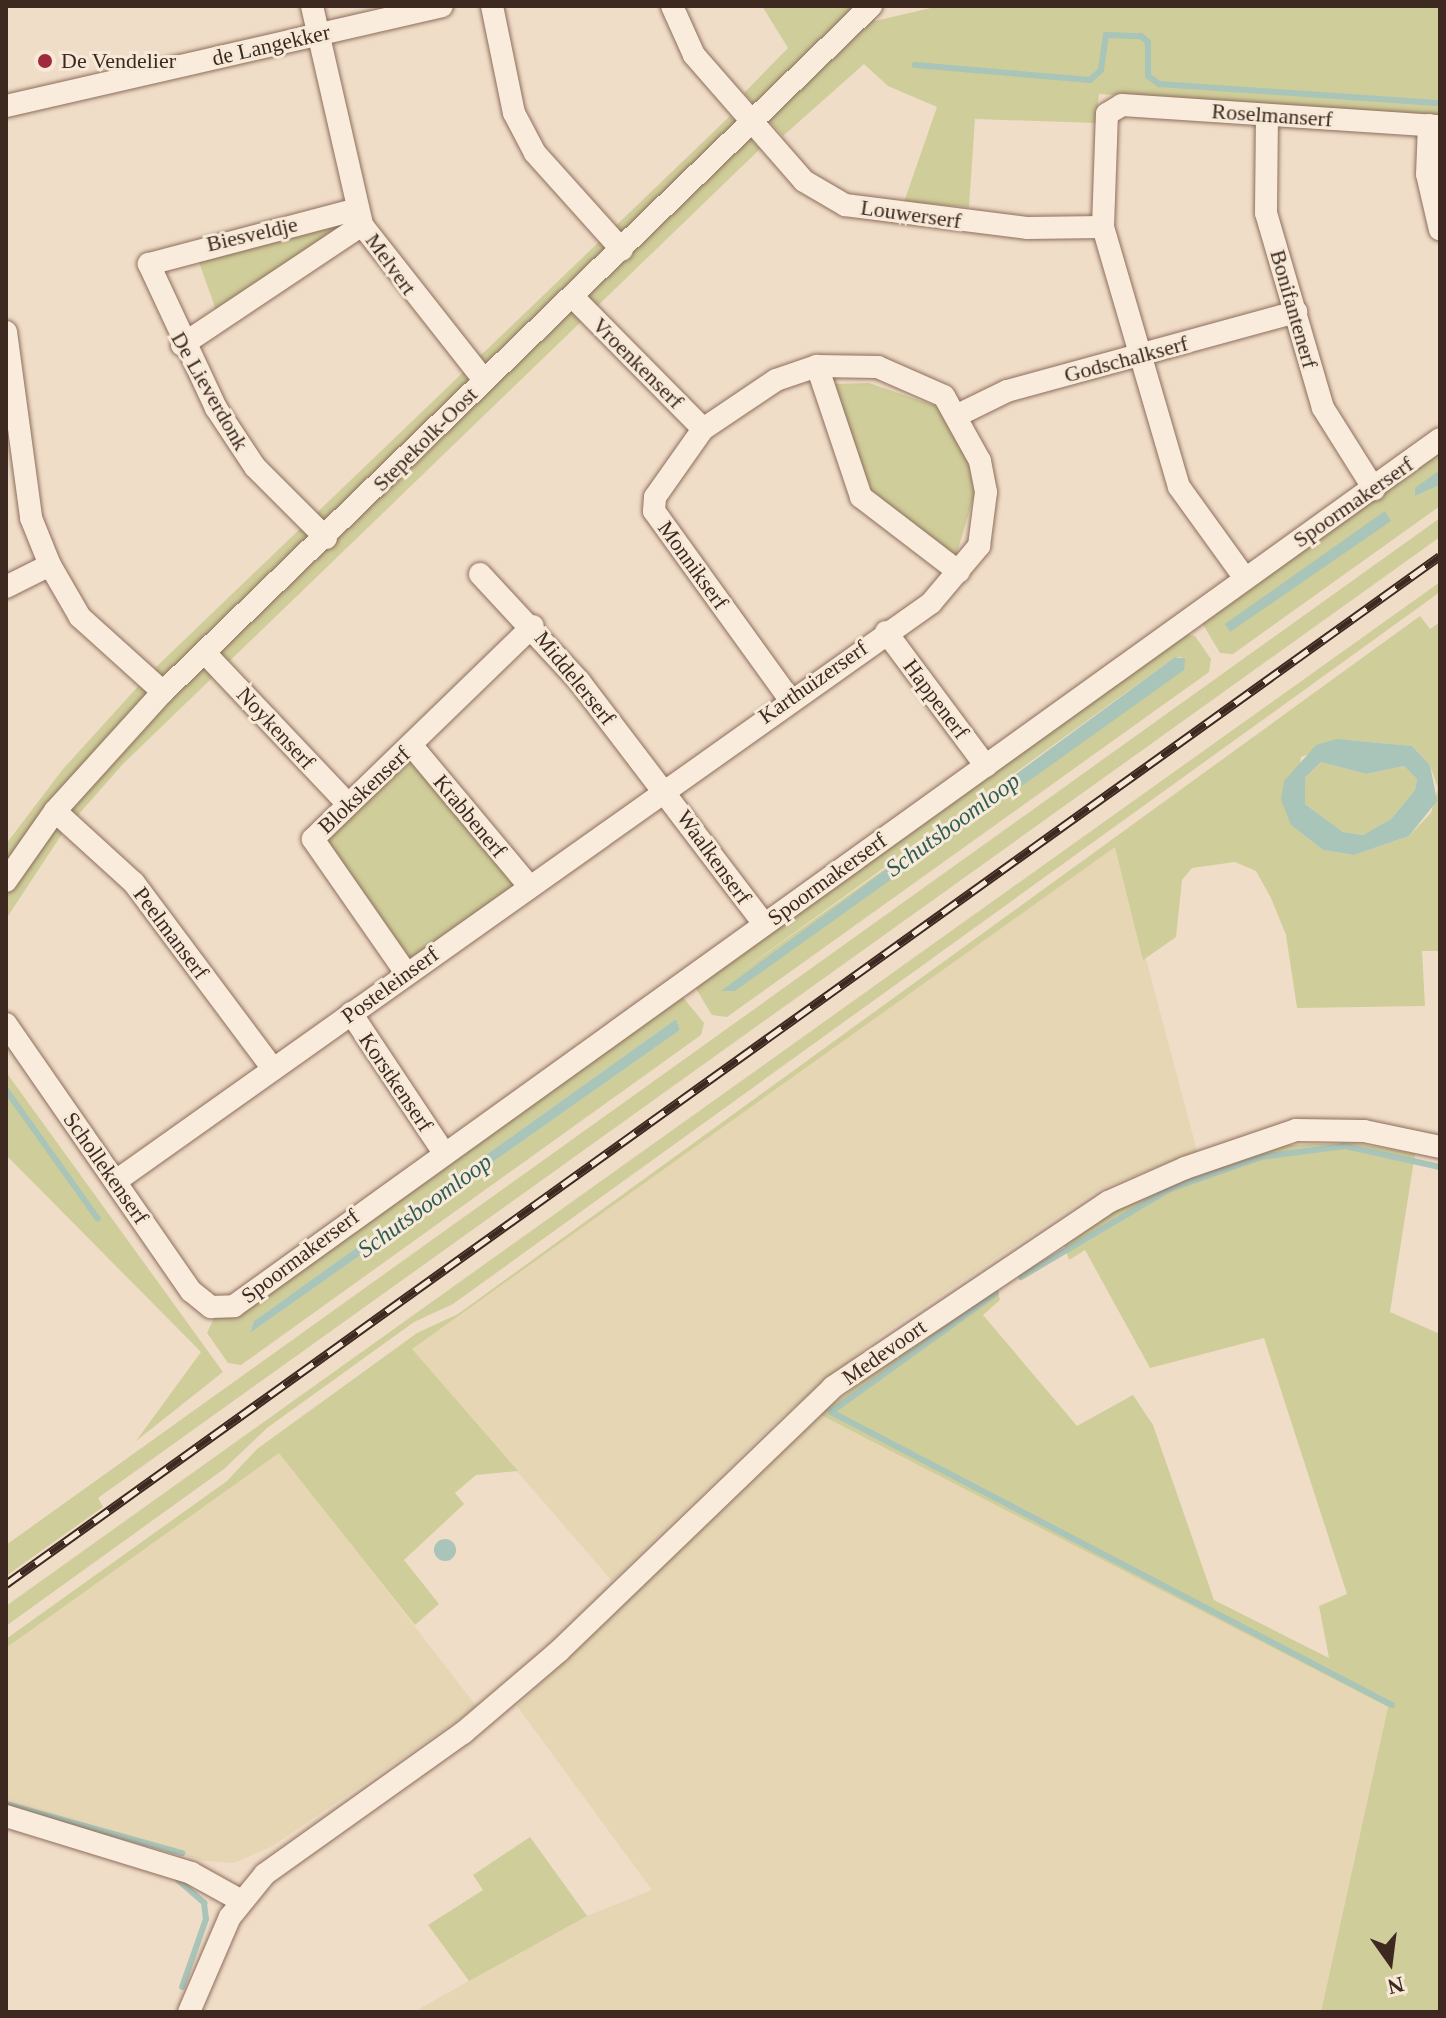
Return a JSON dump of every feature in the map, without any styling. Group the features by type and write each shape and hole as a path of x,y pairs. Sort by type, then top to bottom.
{"street":[{"name":"Melvert","path":"312,6 359,217 484,380"},
{"name":"de Langekker","path":"6,106 442,6"},
{"path":"492,6 514,113 535,153 622,250"},
{"name":"Louwerserf","path":"672,6 694,55 756,120 804,181 845,205 1027,228 1103,227"},
{"name":"Stepekolk-Oost","path":"6,881 55,811 163,692 871,9"},
{"name":"Roselmanserf","path":"1103,227 1107,114 1122,105 1435,126"},
{"name":"Bonifantenerf","path":"1267,115 1263,192 1296,312 1328,421 1374,489"},
{"path":"1435,126 1427,174 1440,230"},
{"name":"Biesveldje","path":"149,264 359,217"},
{"name":"Biesveldje","path":"182,345 359,217"},
{"path":"1103,227 1179,487 1244,577"},
{"name":"De Lieverdonk","path":"149,264 182,345 255,467 326,538"},
{"name":"Vroenkenserf","path":"573,297 703,429"},
{"name":"Godschalkserf","path":"960,414 1007,391 1296,312"},
{"path":"6,332 31,518 50,565 80,617 163,692"},
{"path":"703,429 776,380 817,366 878,367 944,396 960,414"},
{"path":"817,366 861,497 959,572"},
{"name":"Karthuizerserf","path":"664,789 789,698 931,603 959,572 979,546 986,492 960,414"},
{"name":"Monnikserf","path":"703,429 655,497 654,511 789,698"},
{"name":"Spoormakerserf","path":"211,1307 234,1306 442,1150 986,766 1244,577 1374,489 1440,439"},
{"path":"6,587 50,565"},
{"name":"Middelerserf","path":"480,574 533,626 664,789"},
{"name":"Blokskenserf","path":"406,973 313,839 533,626"},
{"name":"Happenerf","path":"886,632 986,766"},
{"name":"Noykenserf","path":"205,653 347,803"},
{"name":"Krabbenerf","path":"412,746 529,886"},
{"name":"Posteleinserf","path":"116,1181 664,789"},
{"name":"Waalkenserf","path":"664,789 764,924"},
{"name":"Peelmanserf","path":"55,811 134,883 273,1069"},
{"name":"Korstkenserf","path":"351,1013 442,1150"},
{"name":"Schollekenserf","path":"6,1024 191,1291 211,1307"},
{"name":"Medevoort","path":"240,1900 286,1854 423,1760 559,1651 833,1387 1108,1202 1296,1130 1364,1131 1440,1147"},
{"path":"6,1816 191,1873 240,1900 189,2012"}],"shaded area":[{"path":"762,6 863,6 875,21 939,6 1440,6 1440,118 1099,94 1096,123 975,119 969,207 904,202 937,107 888,86 864,64 783,136 744,93 788,48"},
{"path":"730,116 760,149 123,764 64,831 6,919 6,844 63,769 153,670"},
{"path":"344,221 345,227 216,310 196,254"},
{"path":"869,383 936,406 963,438 975,493 956,556 869,494 831,384"},
{"path":"1440,451 1440,470 1415,496 1440,485 1440,506 1233,654 1220,653 1202,623"},
{"path":"1440,518 1440,537 98,1498 103,1507 6,1576 6,1545"},
{"path":"1440,582 1440,592 453,1304 414,1322 267,1428 224,1469 6,1626 6,1606"},
{"path":"1420,616 1430,629 1440,622 1440,951 1422,951 1425,1006 1297,1008 1286,935 1271,898 1256,871 1235,862 1192,868 1182,880 1176,937 1143,960 1115,847 412,1349 518,1471 476,1475 455,1493 464,1504 404,1560 439,1604 415,1625 279,1453 6,1648 6,1639 227,1481 257,1449 417,1333 458,1314","holes":["1347,740 1412,746 1430,765 1438,788 1431,813 1409,836 1354,855 1323,850 1291,825 1301,757"]},
{"path":"1185,634 1195,636 1211,659 1209,672 727,1017 712,1015 695,987","holes":["1175,657 1182,657 722,985"]},
{"path":"407,757 524,882 408,966 335,864 327,839"},
{"path":"1321,762 1366,774 1404,766 1417,779 1415,790 1391,819 1363,835 1343,832 1305,804 1305,778"},
{"path":"1116,846 1197,1151 1098,1190 883,1334 779,1419 612,1581 411,1349"},
{"path":"682,996 704,1023 701,1035 241,1365 228,1363 207,1333 214,1318 234,1315","holes":["676,1019 680,1030 250,1333 254,1321"]},
{"path":"6,1072 223,1372 136,1441 201,1352 6,1155"},
{"path":"1355,1143 1415,1154 1390,1312 1440,1334 1440,2012 1321,2012 1388,1707 819,1414 996,1285 1000,1300 983,1315 1077,1426 1133,1395 1153,1425 1214,1600 1329,1658 1319,1606 1347,1594 1264,1338 1150,1368 1085,1250 1069,1260 1062,1240 1123,1205 1287,1145"},
{"path":"819,1414 1388,1707 1321,2012 414,2012 577,1920 652,1890 517,1706"},
{"path":"280,1452 477,1707 271,1847 234,1863 204,1861 6,1804 6,1648"},
{"path":"530,1837 587,1916 469,1981 428,1925 483,1890 473,1875"}],"water":[{"path":"1440,470 1440,485 1415,496 1415,488"},
{"path":"1385,511 1391,521 1230,632 1225,624"},
{"path":"1175,657 1185,659 1184,670 735,991 721,991"},
{"path":"1337,739 1412,746 1430,765 1437,801 1409,836 1354,855 1323,850 1291,825 1281,800 1284,781 1316,745","holes":["1321,762 1366,774 1404,766 1417,779 1415,790 1391,819 1363,835 1343,832 1305,804 1305,778"]},
{"path":"676,1019 680,1030 250,1333 254,1321"},
{"path":"445,1539 453,1542 456,1550 453,1558 445,1561 437,1558 434,1550 437,1542"}],"waterway":[{"path":"915,65 1090,80 1101,70 1106,35 1141,36 1148,42 1148,76 1159,84 1440,103"},
{"name":"Schutsboomloop","path":"6,1090 98,1219"},
{"path":"1021,1277 1170,1189 1261,1157 1345,1146 1440,1167"},
{"path":"996,1293 831,1412 1392,1705"},
{"path":"6,1804 182,1853"},
{"path":"178,1880 204,1903 206,1919 182,1987"}],"railway":[{"path":"6,1584 1440,556"}],"place":[{"name":"De Vendelier","path":"45,61"}]}
